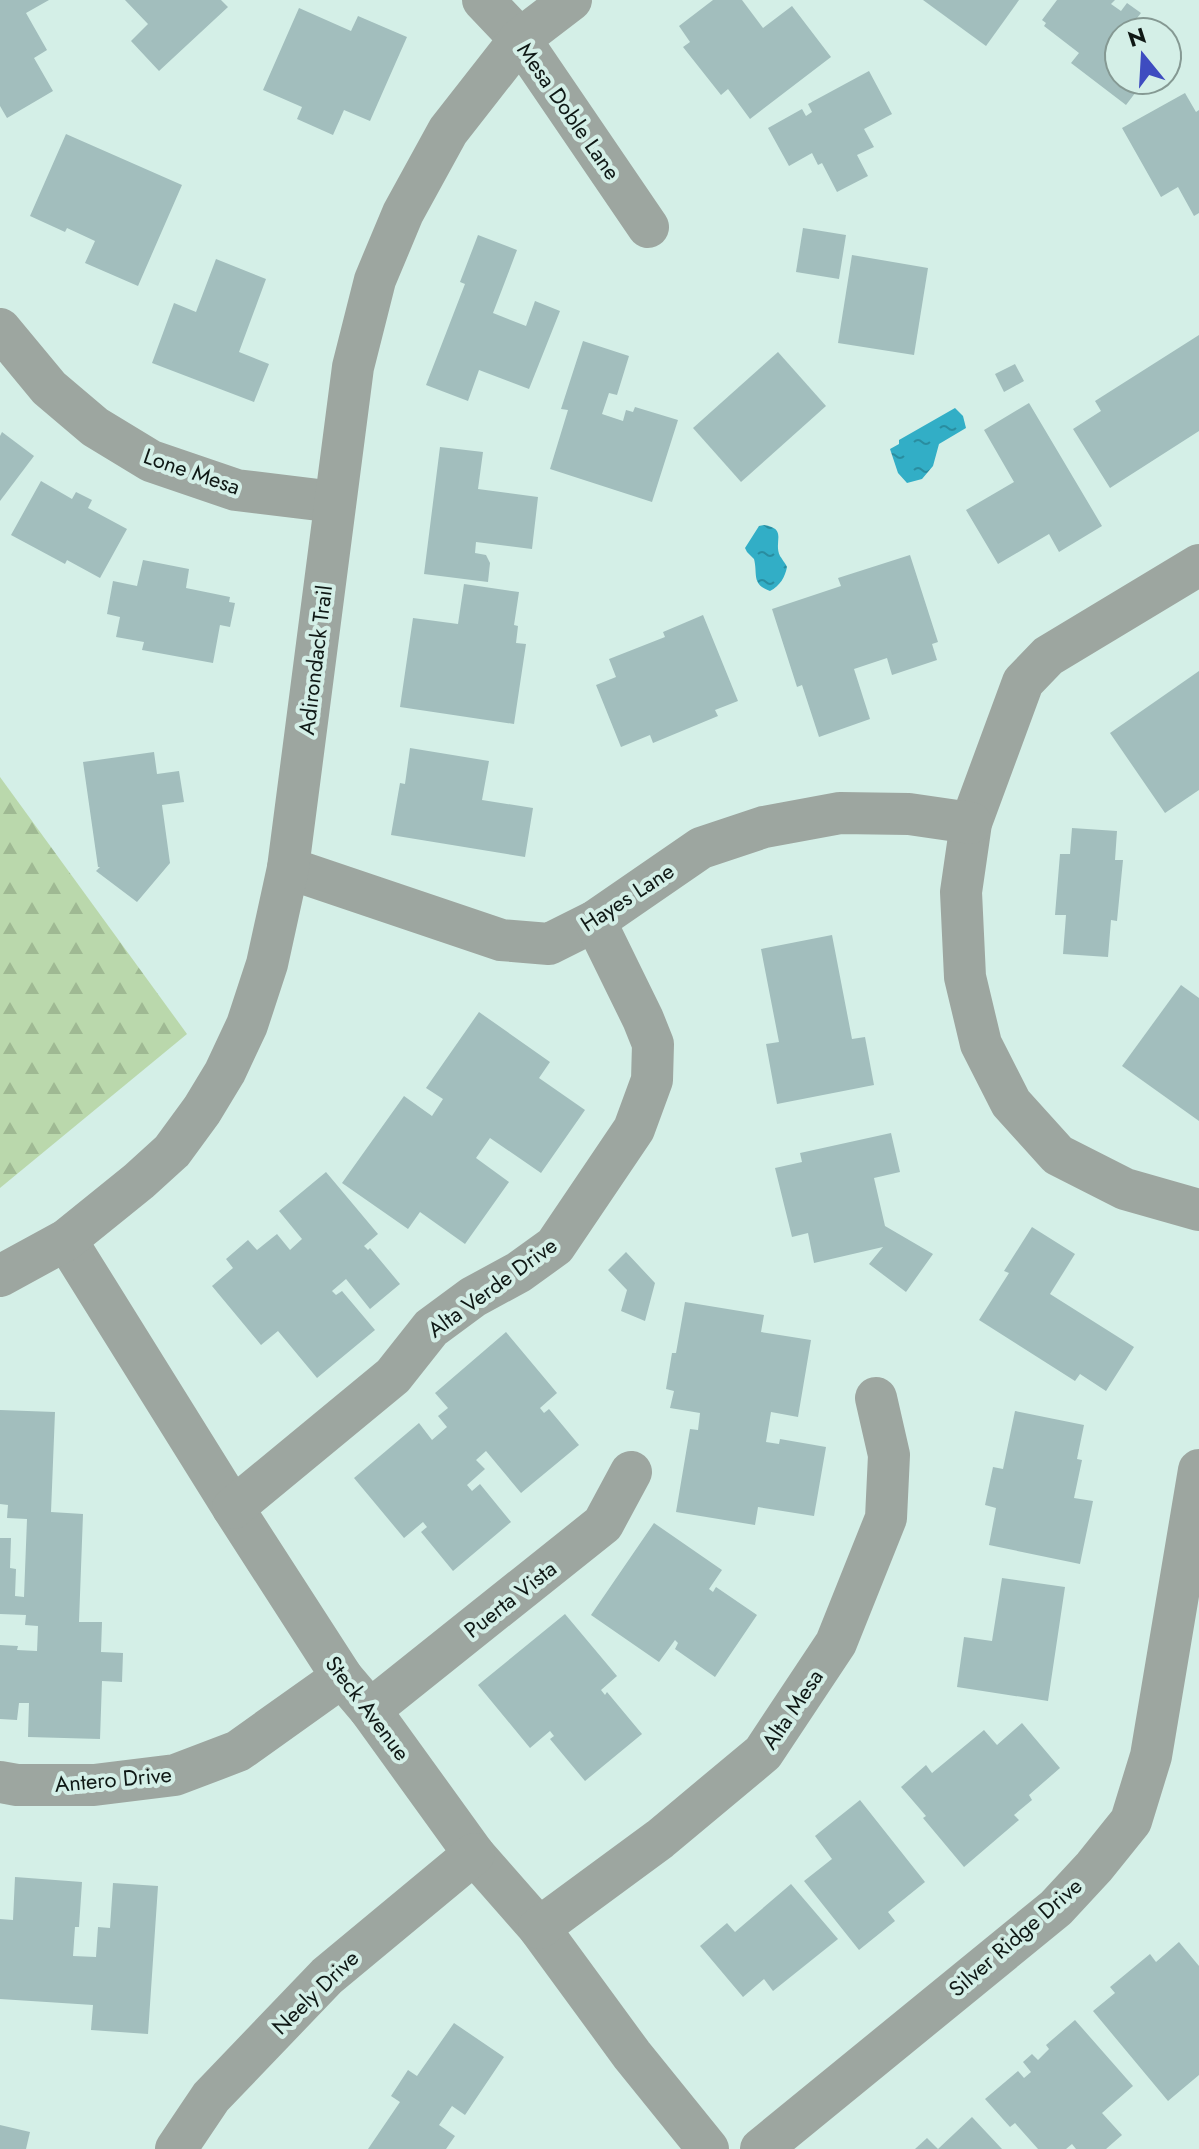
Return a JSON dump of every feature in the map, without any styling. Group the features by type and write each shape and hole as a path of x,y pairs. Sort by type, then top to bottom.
{"street":[{"name":"Mesa Doble Lane","path":"483,0 520,39 648,227"},
{"name":"Adirondack Trail","path":"0,1276 66,1240 172,1151 202,1110 242,1037 267,964 288,868 353,367 375,280 403,213 448,131 520,39 571,0"},
{"name":"Lone Mesa","path":"0,329 49,388 95,427 151,461 236,490 335,502"},
{"path":"1199,565 1048,656 1023,682 971,823 961,892 965,977 981,1044 1011,1103 1058,1155 1125,1189 1199,1210"},
{"name":"Hayes Lane","path":"288,868 501,940 549,944 595,921 701,848 764,827 840,813 909,814 971,823"},
{"name":"Alta Verde Drive","path":"233,1508 393,1376 431,1328 473,1297 519,1272 555,1246 634,1129 652,1080 653,1044 595,921"},
{"name":"Steck Avenue","path":"66,1240 342,1677 370,1710 474,1854 539,1928 632,2055 708,2149"},
{"name":"Alta Mesa","path":"539,1928 660,1839 763,1753 836,1643 886,1518 889,1455 876,1398"},
{"name":"Silver Ridge Drive","path":"761,2149 1056,1908 1131,1821 1151,1756 1199,1470"},
{"name":"Puerta Vista","path":"370,1710 603,1524 631,1472"},
{"name":"Antero Drive","path":"0,1782 17,1785 94,1785 175,1775 238,1751 342,1677"},
{"name":"Neely Drive","path":"176,2149 211,2097 327,1976 474,1854"}],"green space":[{"path":"0,777 187,1034 0,1188"}],"water":[{"path":"955,408 963,416 966,428 939,444 933,466 922,479 907,483 898,473 890,449 899,444 899,440"},
{"path":"759,526 776,529 778,551 787,567 782,581 770,591 758,582 754,559 745,548"}],"building":[{"path":"0,0 49,0 26,13 47,50 34,58 53,91 7,118 0,106"},
{"path":"125,0 221,0 228,7 159,71 131,41 148,24"},
{"path":"713,0 742,0 763,28 792,6 831,57 750,119 728,89 721,95 683,47 690,42 679,26"},
{"path":"923,0 1019,0 986,46"},
{"path":"1057,0 1115,0 1111,4 1121,11 1127,3 1141,13 1139,16 1103,16 1103,87 1071,63 1079,53 1044,26 1046,23 1042,20"},
{"path":"299,8 351,31 358,16 407,37 370,121 344,110 333,135 297,119 302,107 263,90"},
{"path":"869,71 892,114 864,129 874,147 857,155 868,176 837,192 822,163 818,165 812,153 789,166 768,128 802,109 806,116 812,112 808,104"},
{"path":"1183,94 1196,112 1199,110 1199,213 1194,216 1178,187 1161,197 1122,128"},
{"path":"1114,96 1133,96 1126,105"},
{"path":"66,134 182,185 138,286 85,263 95,241 30,216"},
{"path":"803,228 846,235 839,279 796,272"},
{"path":"478,235 517,250 493,313 526,326 535,301 560,311 529,389 479,370 468,401 426,385 465,284 460,282"},
{"path":"852,255 928,268 914,355 838,343"},
{"path":"216,259 266,279 239,352 269,364 254,402 152,363 174,303 196,312"},
{"path":"1199,335 1199,431 1110,488 1073,429 1101,411 1095,401"},
{"path":"583,341 629,356 617,395 609,393 602,414 623,421 626,410 633,412 635,407 678,420 652,502 550,469 568,410 561,409"},
{"path":"778,352 826,406 741,482 693,428"},
{"path":"1015,364 1024,381 1004,392 995,374"},
{"path":"1029,403 1102,526 1059,552 1049,534 998,564 966,510 1014,482 984,430"},
{"path":"2,432 34,456 0,501 0,436"},
{"path":"440,447 483,452 478,489 538,497 532,549 476,542 475,553 486,555 490,563 488,582 424,574"},
{"path":"41,481 72,499 76,492 92,500 88,508 127,529 100,578 67,560 65,564 11,535"},
{"path":"910,555 938,642 932,644 937,660 892,675 887,658 854,669 870,719 819,737 802,685 797,687 772,609 841,586 838,578"},
{"path":"143,560 189,569 186,588 230,597 229,602 235,603 230,627 220,625 213,663 142,650 144,642 116,637 120,617 107,614 113,581 137,586"},
{"path":"464,584 519,592 514,625 518,626 516,643 526,644 514,724 400,707 413,618 458,624"},
{"path":"703,615 738,701 715,710 718,716 653,743 650,735 621,747 596,685 616,677 609,659 665,637 663,632"},
{"path":"1199,671 1199,790 1165,813 1110,733"},
{"path":"410,748 489,761 482,800 533,808 525,857 391,835 400,783 405,784"},
{"path":"154,752 157,774 179,771 184,802 162,805 170,863 137,902 96,871 100,867 83,762"},
{"path":"1072,828 1117,831 1115,860 1123,860 1117,921 1111,920 1108,957 1063,954 1066,915 1055,915 1060,854 1070,854"},
{"path":"832,935 852,1039 865,1037 874,1085 777,1104 766,1044 779,1042 761,949"},
{"path":"1181,985 1199,998 1199,1121 1122,1066"},
{"path":"479,1012 550,1062 539,1078 585,1110 541,1173 490,1138 476,1158 509,1182 465,1244 420,1212 408,1229 342,1183 404,1096 432,1116 443,1099 426,1088"},
{"path":"891,1133 900,1172 874,1178 885,1226 933,1254 906,1292 869,1264 883,1247 814,1263 808,1233 792,1237 775,1168 802,1162 800,1153"},
{"path":"326,1172 378,1234 364,1246 368,1250 370,1248 400,1284 370,1309 346,1279 332,1291 336,1295 342,1291 375,1330 317,1378 278,1331 261,1345 212,1286 233,1268 226,1259 248,1240 257,1250 277,1234 290,1250 302,1239 279,1211"},
{"path":"1032,1227 1075,1254 1050,1294 1134,1347 1106,1391 1080,1374 1075,1381 979,1320 1009,1273 1004,1271"},
{"path":"626,1252 655,1283 645,1321 621,1311 627,1290 608,1270"},
{"path":"685,1302 764,1315 761,1332 811,1340 798,1417 771,1412 766,1442 779,1444 780,1439 826,1447 814,1516 758,1507 755,1525 676,1512 690,1429 698,1430 700,1413 670,1408 674,1391 666,1389"},
{"path":"506,1332 557,1393 540,1408 544,1413 549,1409 579,1445 521,1493 486,1451 476,1460 485,1469 467,1485 472,1491 480,1484 511,1522 453,1571 421,1532 427,1527 423,1522 404,1538 354,1478 419,1423 432,1440 447,1427 438,1416 448,1408 435,1393"},
{"path":"0,1410 55,1412 51,1512 83,1514 79,1622 102,1622 101,1652 123,1653 122,1682 102,1681 100,1739 28,1737 29,1703 19,1703 17,1720 0,1719 0,1645 37,1651 38,1626 25,1625 26,1615 0,1614 0,1538 11,1538 10,1568 16,1569 15,1596 24,1597 27,1519 7,1518 8,1505 0,1504"},
{"path":"1015,1411 1084,1425 1077,1459 1082,1460 1074,1498 1093,1501 1080,1564 989,1545 996,1508 985,1505 993,1467 1003,1469"},
{"path":"654,1523 722,1570 709,1589 713,1592 716,1587 757,1615 715,1677 675,1649 678,1643 675,1640 659,1662 591,1615"},
{"path":"1002,1578 1065,1587 1048,1701 957,1687 964,1637 992,1641"},
{"path":"565,1614 617,1676 601,1690 605,1695 607,1692 642,1734 585,1781 550,1739 554,1736 550,1731 530,1748 478,1685"},
{"path":"1022,1723 1060,1768 1029,1795 1032,1800 1014,1815 1019,1820 964,1867 901,1787 926,1765 932,1773 984,1730 997,1745"},
{"path":"860,1800 925,1882 888,1912 895,1921 859,1950 804,1881 832,1859 815,1836"},
{"path":"15,1877 82,1882 79,1927 75,1927 73,1956 96,1957 98,1927 110,1928 113,1883 158,1886 148,2034 91,2030 93,2005 0,1999 0,1919 13,1920"},
{"path":"791,1884 838,1939 773,1991 764,1979 743,1997 700,1946 727,1923 735,1932"},
{"path":"1179,1942 1199,1966 1199,2075 1168,2101 1093,2011 1115,1993 1110,1987 1150,1954 1156,1962"},
{"path":"1075,2020 1133,2086 1102,2113 1122,2135 1106,2149 1076,2149 1072,2144 1066,2149 1038,2149 1015,2123 1010,2127 985,2099 1018,2071 1024,2078 1031,2072 1023,2062 1032,2054 1038,2060 1049,2049 1046,2045"},
{"path":"454,2023 504,2057 465,2115 452,2106 439,2125 455,2136 446,2149 368,2149 400,2102 391,2096 408,2070 417,2076"},
{"path":"972,2117 1002,2149 938,2149"},
{"path":"0,2125 30,2132 26,2149 0,2149"},
{"path":"927,2138 938,2149 915,2149"}]}
